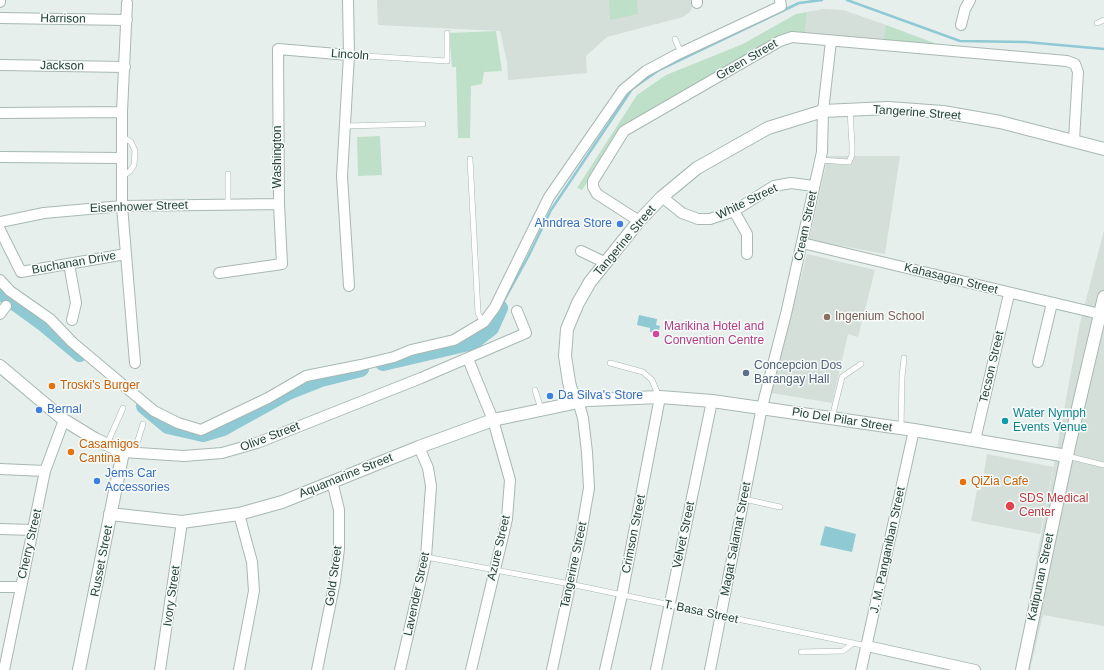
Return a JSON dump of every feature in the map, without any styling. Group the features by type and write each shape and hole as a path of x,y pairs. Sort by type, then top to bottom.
{"street":[{"path":"348,0 349,55 342,176 348,286"},
{"path":"961,25 964,9 970,0"},
{"path":"127,3 121,136 122,206 135,363"},
{"path":"0,280 10,291 50,319 83,351 154,411 178,423 201,430 268,398 306,376 394,357 411,350 454,340 484,322 495,307 549,197 623,90 646,71 780,3"},
{"name":"Harrison","path":"0,18 127,20"},
{"name":"Green Street","path":"639,221 597,194 593,187 593,181 624,131 780,41 792,37 1067,61 1076,64 1078,72 1074,140"},
{"name":"Cream Street","path":"762,407 802,243 820,160 823,111 831,41"},
{"name":"Lincoln","path":"278,49 349,55"},
{"name":"Washington","path":"219,273 282,264 279,204 278,49"},
{"name":"Jackson","path":"0,65 125,67"},
{"name":"Tangerine Street","path":"552,670 589,488 587,452 582,418 578,401 571,390 566,362 567,329 578,303 590,282 639,221 662,197 697,168 737,144 768,128 823,111 888,108 943,112 1000,122 1104,149"},
{"path":"0,113 122,112"},
{"path":"0,157 121,158"},
{"name":"White Street","path":"662,197 682,214 698,219 710,220 734,211 774,186 791,183 814,186"},
{"name":"Eisenhower Street","path":"0,222 44,213 122,206 279,204"},
{"path":"734,211 747,234 747,254"},
{"name":"Buchanan Drive","path":"0,230 21,272 126,254"},
{"name":"Kahasagan Street","path":"802,243 1008,294 1100,314"},
{"path":"581,251 606,263"},
{"path":"70,264 76,303 72,320"},
{"name":"Tecson Street","path":"974,440 1008,294"},
{"name":"Katipunan Street","path":"1022,670 1067,456 1104,297"},
{"path":"1038,362 1052,303"},
{"name":"Olive Street","path":"0,366 64,420 107,445 129,453 184,456 222,453 257,443 468,359 526,334 517,311"},
{"name":"Azure Street","path":"468,359 493,420 510,480 507,520 471,670"},
{"name":"Pio Del Pilar Street","path":"578,401 660,397 712,401 914,430 1067,456"},
{"name":"Crimson Street","path":"605,670 622,596 660,397"},
{"name":"Aquamarine Street","path":"110,514 182,522 239,514 282,502 419,446 493,420 578,401"},
{"name":"Velvet Street","path":"656,670 712,401"},
{"name":"Magat Salamat Street","path":"710,670 722,617 762,407"},
{"name":"Cherry Street","path":"4,670 4,647 20,587 45,470 64,420"},
{"name":"J. M. Panganiban Street","path":"861,670 914,430"},
{"name":"Lavender Street","path":"400,670 426,557 431,486 428,468 419,446"},
{"name":"Russet Street","path":"79,670 110,514 129,453"},
{"path":"0,469 45,470"},
{"name":"Gold Street","path":"317,670 335,581 339,549 339,510 332,481"},
{"path":"239,514 252,562 254,591 239,670"},
{"name":"Ivory Street","path":"160,670 182,522"},
{"path":"0,529 33,530"},
{"path":"0,586 20,587"},
{"name":"T. Basa Street","path":"867,646 975,670"}],"lane":[{"path":"1098,23 1104,20"},
{"name":"Lincoln","path":"349,55 447,61 447,34"},
{"path":"675,39 681,53"},
{"path":"820,160 850,162 852,145 850,110"},
{"path":"345,126 423,124"},
{"path":"121,136 131,142 135,151 134,165 122,178"},
{"path":"470,159 478,313 484,322"},
{"path":"228,174 228,205"},
{"path":"901,428 904,358"},
{"path":"610,363 644,372 652,380 660,397"},
{"path":"832,419 842,377 861,364"},
{"path":"535,390 541,409"},
{"path":"107,445 123,408"},
{"path":"129,453 143,424"},
{"name":"Pio Del Pilar Street","path":"1067,456 1104,465"},
{"path":"744,499 780,508"},
{"name":"T. Basa Street","path":"426,557 570,584 722,617 867,646"},
{"path":"801,652 843,651 853,643"}],"shaded area":[{"path":"377,0 693,0 693,4 690,12 683,17 607,37 586,56 587,73 508,80 507,62 500,31 378,25"},
{"path":"823,9 843,10 886,25 883,42 805,33 807,12"},
{"path":"828,156 900,156 885,254 809,240"},
{"path":"1104,230 1104,626 1043,615 1030,670 1016,670 1080,323"},
{"name":"Ingenium School","path":"807,254 875,270 858,337 848,334 832,403 771,393"},
{"name":"SDS Medical Center","path":"987,454 1053,467 1040,534 971,521 977,490 981,490"}],"green space":[{"path":"609,0 637,0 638,14 610,20"},
{"path":"807,12 805,33 787,32 623,128 582,190 577,188 637,95 666,75 743,44 796,14"},
{"path":"886,25 945,47 883,42"},
{"path":"496,31 502,71 484,72 482,84 471,86 470,138 458,138 456,67 452,67 449,33"},
{"path":"380,136 382,175 358,176 357,137"}],"water":[{"path":"639,315 657,319 656,325 660,326 658,334 650,332 650,328 637,325"},
{"path":"825,526 856,534 852,552 820,545"}],"waterway":[{"path":"500,308 528,257 551,210 632,89 659,70 799,3 822,0"},
{"path":"847,0 960,41 1026,42 1104,49"},
{"path":"0,292 44,324 80,354"},
{"path":"383,363 473,342 491,328 500,308"},
{"path":"144,406 168,426 203,434 223,428 288,392 321,379 361,369"}],"place":[{"name":"Ahndrea Store","path":"620,224"},
{"name":"Ingenium School","path":"827,317"},
{"name":"Marikina Hotel and Convention Centre","path":"656,334"},
{"name":"Concepcion Dos Barangay Hall","path":"746,373"},
{"name":"Troski's Burger","path":"52,386"},
{"name":"Da Silva's Store","path":"550,396"},
{"name":"Bernal","path":"39,410"},
{"name":"Water Nymph Events Venue","path":"1005,421"},
{"name":"Casamigos Cantina","path":"71,452"},
{"name":"Jems Car Accessories","path":"97,481"},
{"name":"QiZia Cafe","path":"963,482"},
{"name":"SDS Medical Center","path":"1010,506"}]}
